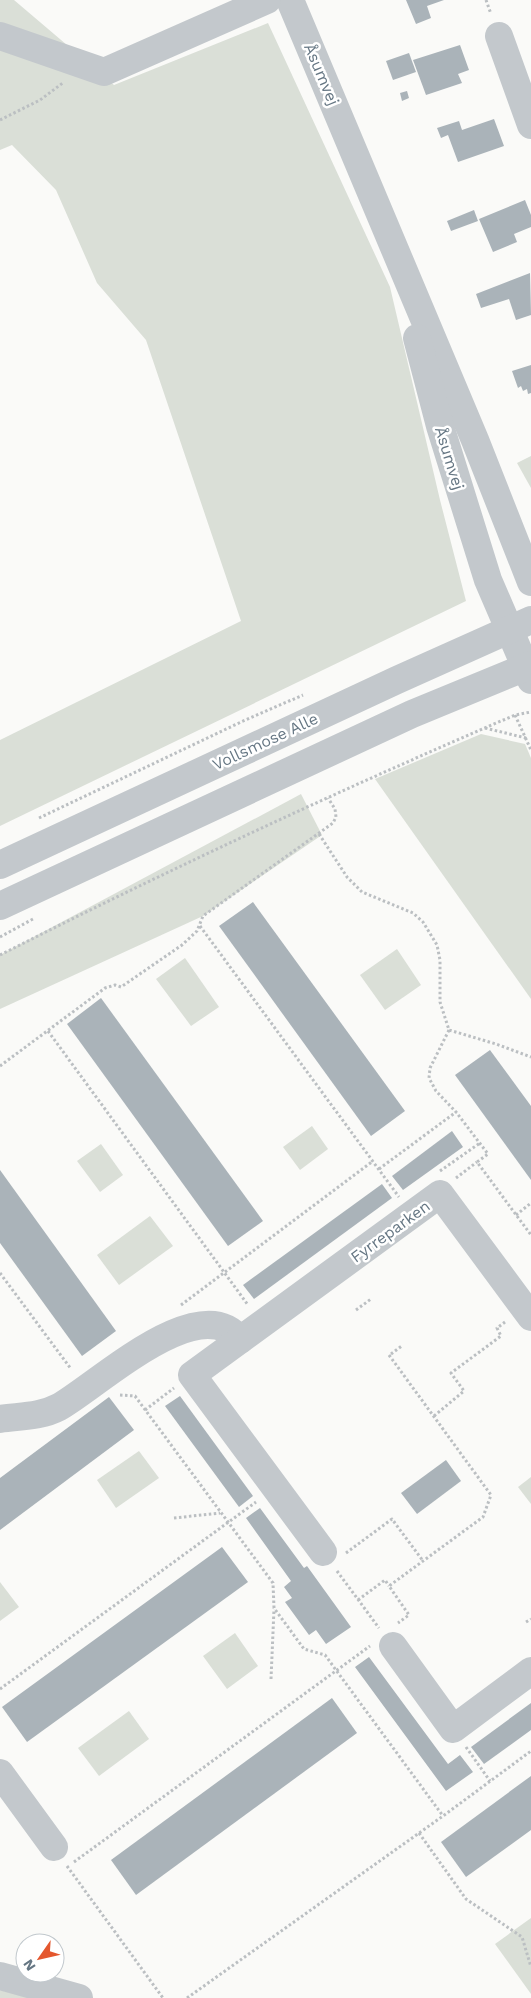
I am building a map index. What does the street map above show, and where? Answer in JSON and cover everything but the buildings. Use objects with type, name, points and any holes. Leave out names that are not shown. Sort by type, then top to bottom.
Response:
[{"type":"street","points":[[0,36],[104,72],[267,0]]},
{"type":"street","name":"Åsumvej","points":[[290,0],[475,440],[531,582]]},
{"type":"street","points":[[499,36],[531,125]]},
{"type":"street","name":"Åsumvej","points":[[388,231],[446,446],[488,580],[520,625],[529,670]]},
{"type":"street","name":"Vollsmose Alle","points":[[0,865],[397,680],[520,625]]},
{"type":"street","points":[[0,906],[412,714],[529,670]]},
{"type":"street","name":"Fyrreparken","points":[[327,1558],[192,1375],[440,1194],[528,1313]]},
{"type":"street","points":[[0,1420],[49,1412],[160,1339],[180,1330],[213,1325],[224,1327],[233,1332],[240,1340]]},
{"type":"street","points":[[388,1641],[453,1729],[531,1671]]},
{"type":"street","points":[[0,1773],[61,1857]]},
{"type":"street","points":[[0,1976],[79,1998]]},
{"type":"path","points":[[0,120],[40,100],[85,66]]},
{"type":"path","points":[[0,955],[129,890],[375,775],[515,715],[531,712]]},
{"type":"path","points":[[515,715],[531,750]]},
{"type":"path","points":[[485,728],[526,738]]},
{"type":"path","points":[[0,1066],[106,988],[115,985],[122,987],[182,945],[197,931],[203,916],[333,823],[336,817],[328,798]]},
{"type":"path","points":[[319,834],[347,877],[362,892],[413,913],[423,922],[437,944],[440,960],[440,1002],[449,1030],[430,1068],[429,1078],[436,1091],[456,1112],[488,1154],[457,1177]]},
{"type":"path","points":[[200,925],[401,1200]]},
{"type":"path","points":[[449,1030],[531,1057]]},
{"type":"path","points":[[48,1031],[248,1305]]},
{"type":"path","points":[[379,1169],[456,1112]]},
{"type":"path","points":[[437,1174],[480,1143]]},
{"type":"path","points":[[179,1306],[373,1161]]},
{"type":"path","points":[[477,1162],[531,1235]]},
{"type":"path","points":[[516,1214],[531,1203]]},
{"type":"path","points":[[0,1273],[86,1389]]},
{"type":"path","points":[[356,1310],[371,1299]]},
{"type":"path","points":[[434,1416],[464,1391],[451,1373],[502,1336],[497,1328],[528,1313]]},
{"type":"path","points":[[389,1586],[483,1517],[491,1496],[390,1354],[403,1345]]},
{"type":"path","points":[[145,1410],[173,1389]]},
{"type":"path","points":[[135,1396],[273,1583],[274,1608],[270,1679]]},
{"type":"path","points":[[0,1689],[256,1502]]},
{"type":"path","points":[[174,1518],[220,1512]]},
{"type":"path","points":[[358,1600],[384,1580],[409,1615],[388,1641],[327,1558],[392,1519],[423,1561]]},
{"type":"path","points":[[274,1608],[304,1649],[325,1655],[443,1816]]},
{"type":"path","points":[[526,1622],[531,1619]]},
{"type":"path","points":[[163,1998],[61,1857],[366,1648]]},
{"type":"path","points":[[453,1729],[490,1781]]},
{"type":"path","points":[[187,1998],[531,1751]]},
{"type":"path","points":[[419,1833],[466,1899],[522,1938],[531,1967]]},
{"type":"shaded area","points":[[0,0],[14,0],[114,85],[268,23],[390,287],[440,500],[466,601],[0,826],[0,740],[241,621],[146,340],[97,283],[56,190],[12,145],[0,150]]},
{"type":"shaded area","points":[[531,456],[531,488],[517,463]]},
{"type":"shaded area","points":[[481,734],[525,744],[531,758],[531,999],[375,779]]},
{"type":"shaded area","points":[[301,794],[322,835],[203,916],[0,1009],[0,955]]},
{"type":"shaded area","points":[[397,949],[421,985],[385,1010],[360,975]]},
{"type":"shaded area","points":[[185,958],[219,1007],[191,1026],[156,979]]},
{"type":"shaded area","points":[[312,1126],[328,1149],[300,1170],[283,1147]]},
{"type":"shaded area","points":[[101,1144],[123,1175],[100,1192],[77,1161]]},
{"type":"shaded area","points":[[150,1216],[173,1246],[119,1285],[97,1255]]},
{"type":"shaded area","points":[[139,1451],[159,1478],[116,1508],[97,1480]]},
{"type":"shaded area","points":[[531,1477],[531,1504],[518,1487]]},
{"type":"shaded area","points":[[0,1582],[19,1607],[0,1621]]},
{"type":"shaded area","points":[[235,1633],[258,1666],[227,1689],[203,1656]]},
{"type":"shaded area","points":[[129,1711],[149,1739],[99,1776],[78,1748]]},
{"type":"shaded area","points":[[531,1918],[531,1994],[495,1944]]},
{"type":"shaded area","points":[[0,1990],[31,1998],[0,1998]]}]
